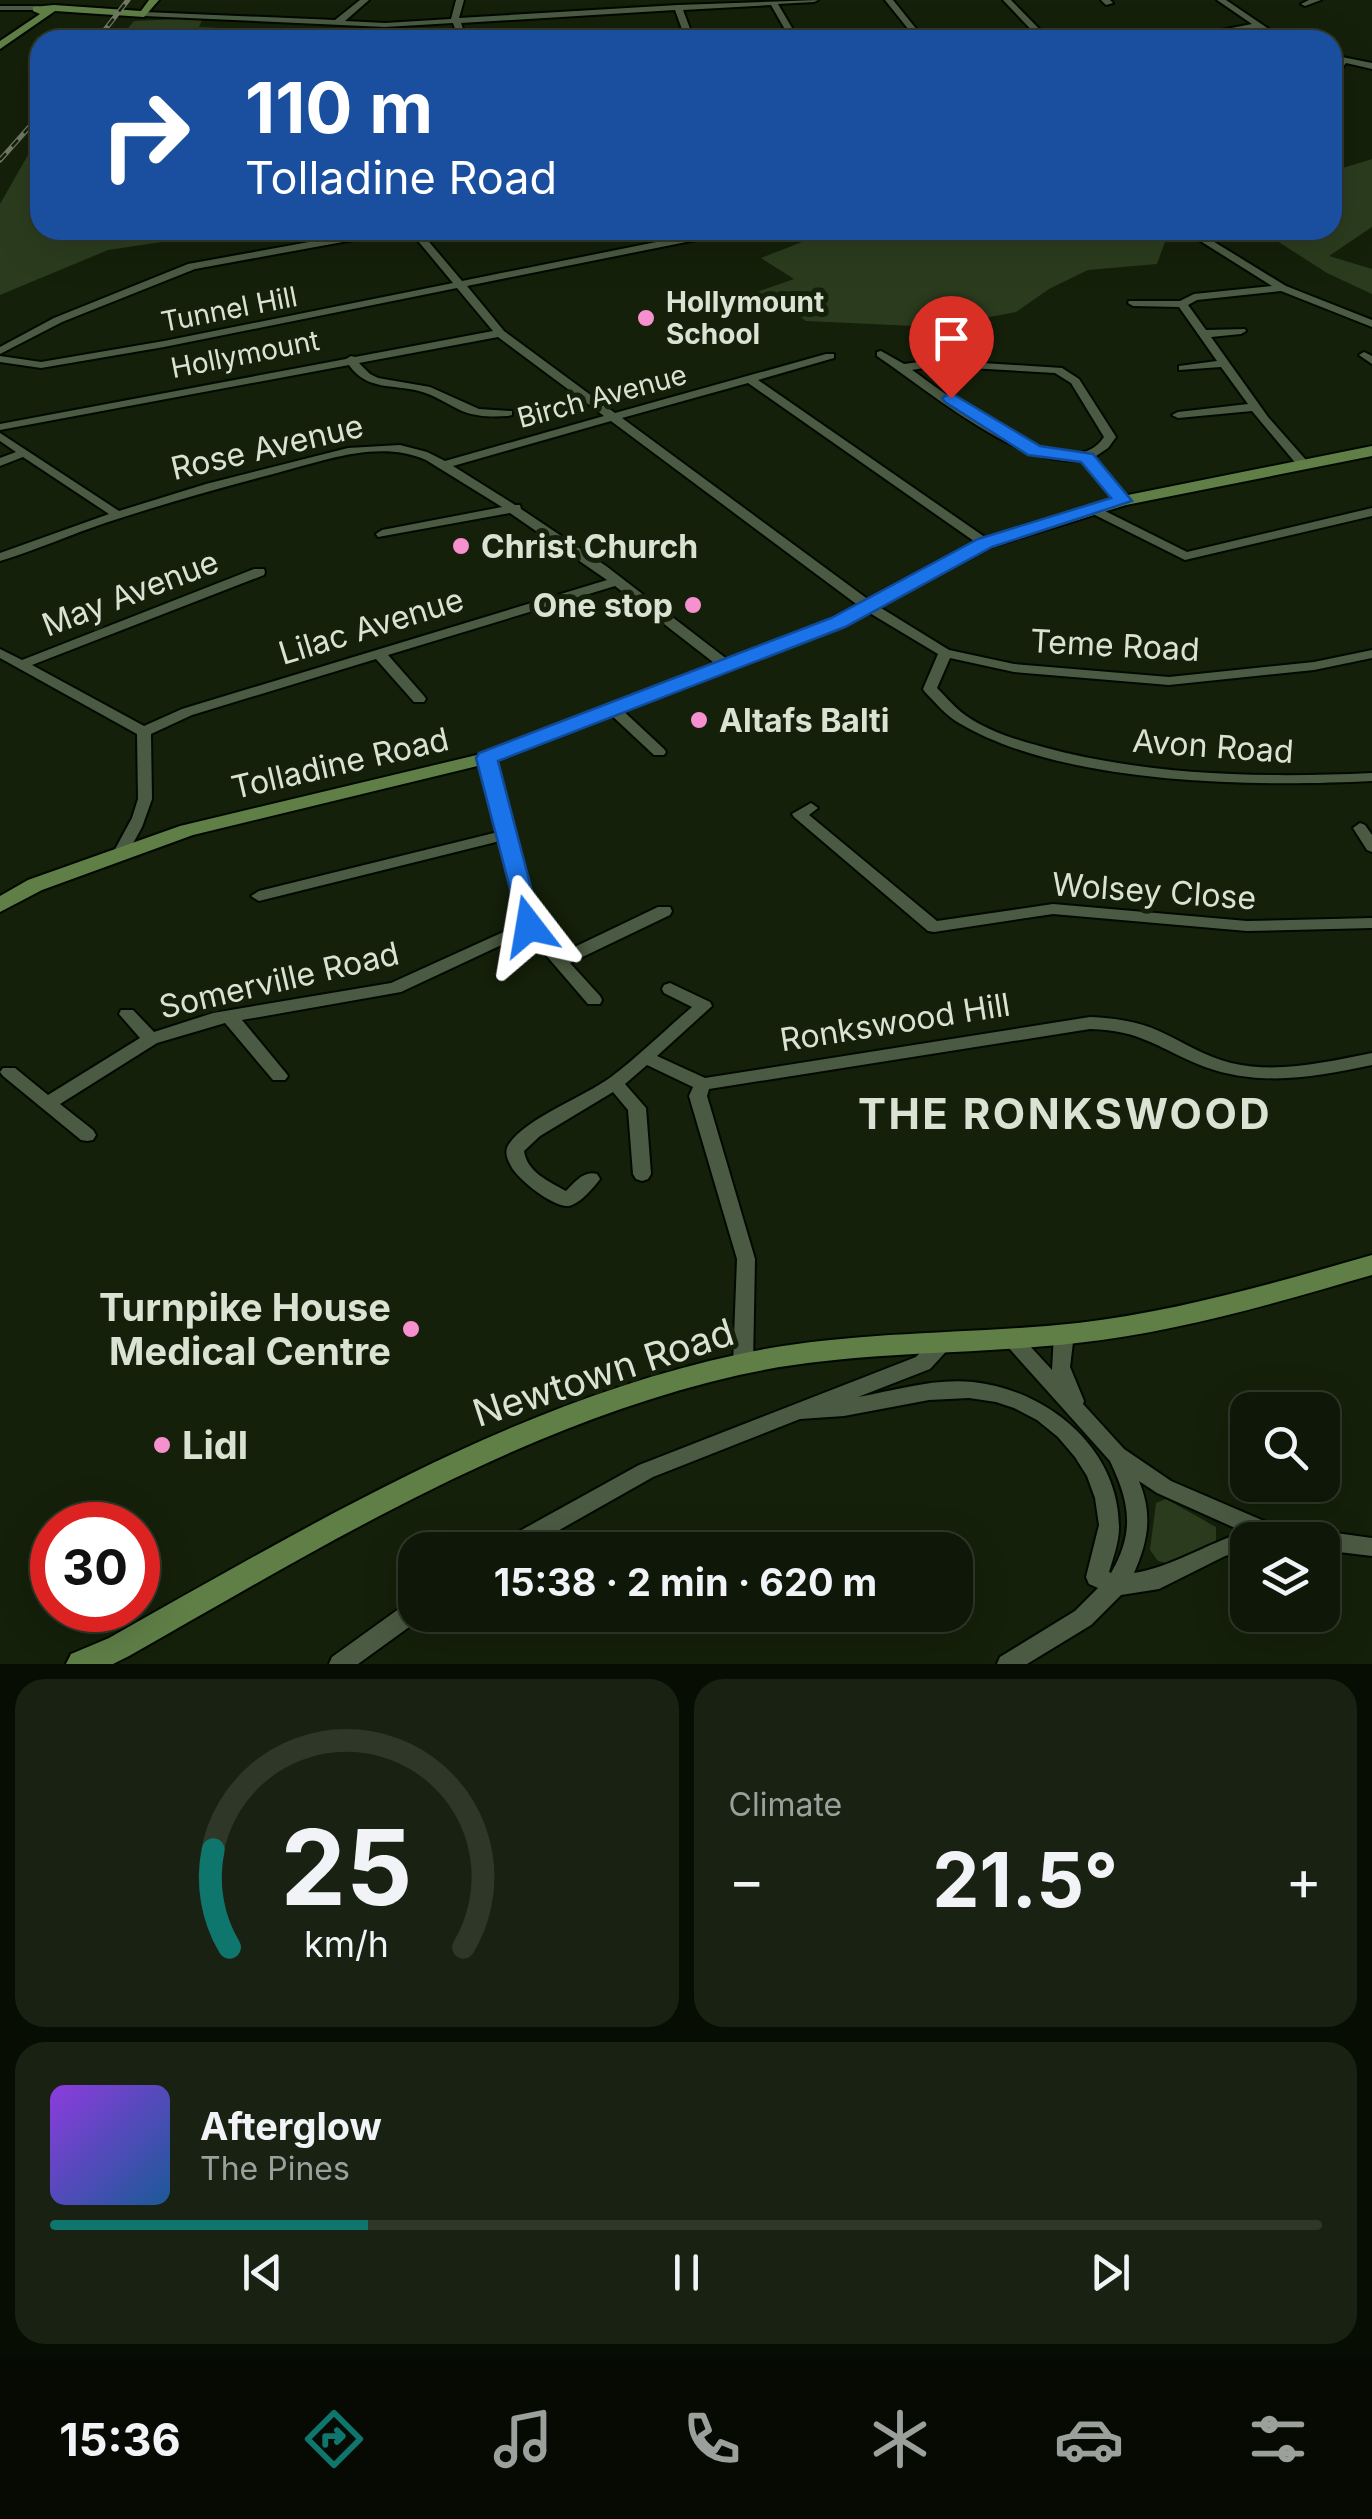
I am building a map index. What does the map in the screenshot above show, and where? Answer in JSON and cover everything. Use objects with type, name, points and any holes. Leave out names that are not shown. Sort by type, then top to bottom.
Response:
[{"type":"main road","points":[[0,46],[47,7],[144,14],[154,0]]},
{"type":"main road","name":"Tolladine Road","points":[[0,905],[35,885],[187,830],[486,758],[727,666],[868,606],[985,543],[1123,501],[1372,450]]},
{"type":"main road","name":"Newtown Road","points":[[81,1664],[119,1647],[388,1496],[476,1454],[530,1432],[743,1364],[1064,1334],[1162,1319],[1372,1265]]},
{"type":"street","points":[[337,23],[365,0]]},
{"type":"street","points":[[459,30],[456,4],[460,0]]},
{"type":"street","points":[[144,14],[230,15],[337,23],[456,23],[690,3],[814,0]]},
{"type":"street","points":[[889,0],[913,30]]},
{"type":"street","points":[[1007,0],[1036,30]]},
{"type":"street","points":[[1220,0],[1263,30]]},
{"type":"street","points":[[773,2],[789,30]]},
{"type":"street","points":[[0,8],[47,7]]},
{"type":"street","points":[[678,7],[687,30]]},
{"type":"street","points":[[230,15],[239,8]]},
{"type":"street","points":[[1233,30],[1256,26]]},
{"type":"street","points":[[1342,59],[1372,66]]},
{"type":"street","points":[[0,351],[58,320],[192,266],[336,240]]},
{"type":"street","name":"Teme Road","points":[[423,240],[500,333],[868,606],[945,653],[1014,668],[1168,681],[1314,666],[1372,654]]},
{"type":"street","name":"Tunnel Hill","points":[[0,359],[41,364],[72,360],[465,286],[684,240]]},
{"type":"street","points":[[1206,240],[1282,288],[1372,324]]},
{"type":"street","points":[[1132,303],[1182,304],[1194,297],[1282,288]]},
{"type":"street","points":[[1182,304],[1255,407],[1302,463]]},
{"type":"street","points":[[1202,334],[1241,331]]},
{"type":"street","name":"Hollymount","points":[[0,426],[500,333]]},
{"type":"street","points":[[881,354],[1035,451],[1086,458],[1106,447],[1110,437],[1075,381],[1058,370],[935,363],[904,368]]},
{"type":"street","name":"Birch Avenue","points":[[443,465],[830,356]]},
{"type":"street","points":[[350,359],[360,376],[378,384],[422,388],[472,413],[508,413]]},
{"type":"street","points":[[1184,368],[1225,363]]},
{"type":"street","points":[[751,380],[985,543]]},
{"type":"street","points":[[1178,416],[1255,407]]},
{"type":"street","points":[[0,436],[114,512]]},
{"type":"street","name":"Rose Avenue","points":[[0,557],[114,512],[369,450],[419,452],[516,508],[727,666]]},
{"type":"street","points":[[0,462],[23,453]]},
{"type":"street","points":[[1086,458],[1123,501]]},
{"type":"street","points":[[382,534],[516,508]]},
{"type":"street","points":[[1092,509],[1185,556],[1372,512]]},
{"type":"street","name":"May Avenue","points":[[20,666],[259,572]]},
{"type":"street","name":"Lilac Avenue","points":[[144,732],[187,712],[617,581]]},
{"type":"street","points":[[378,652],[419,698]]},
{"type":"street","points":[[0,653],[144,732],[140,750],[147,783],[140,818],[121,853]]},
{"type":"street","name":"Avon Road","points":[[945,653],[930,689],[941,707],[991,733],[1068,758],[1156,775],[1304,780],[1372,776]]},
{"type":"street","points":[[614,710],[659,752]]},
{"type":"street","points":[[486,758],[529,926],[594,1000]]},
{"type":"street","points":[[798,814],[934,928]]},
{"type":"street","points":[[1360,828],[1372,847]]},
{"type":"street","points":[[260,896],[507,835]]},
{"type":"street","name":"Wolsey Close","points":[[915,932],[1052,909],[1247,926],[1372,923]]},
{"type":"street","points":[[560,962],[664,911]]},
{"type":"street","name":"Somerville Road","points":[[48,1103],[151,1039],[229,1016],[395,988],[529,926]]},
{"type":"street","points":[[591,1179],[562,1205],[523,1172],[514,1157],[515,1149],[534,1131],[615,1083],[704,1006],[670,988]]},
{"type":"street","points":[[127,1014],[151,1039]]},
{"type":"street","points":[[229,1016],[279,1076]]},
{"type":"street","name":"Ronkswood Hill","points":[[704,1084],[1114,1022],[1150,1030],[1190,1053],[1242,1071],[1299,1074],[1372,1059]]},
{"type":"street","points":[[648,1058],[704,1084],[698,1096],[746,1258],[743,1364]]},
{"type":"street","points":[[9,1072],[87,1135]]},
{"type":"street","points":[[615,1083],[637,1108],[642,1174]]},
{"type":"street","points":[[1064,1334],[1060,1367],[1080,1414]]},
{"type":"street","points":[[1010,1338],[1117,1456],[1164,1487],[1244,1522]]},
{"type":"street","points":[[537,1532],[646,1471],[924,1363],[944,1343]]},
{"type":"street","points":[[803,1412],[966,1390],[991,1392],[1058,1423],[1092,1464],[1109,1527],[1097,1577],[1115,1586],[1159,1579],[1230,1545]]},
{"type":"street","points":[[1008,1664],[1083,1618],[1115,1586],[1128,1565],[1141,1520],[1117,1456]]},
{"type":"street","points":[[1340,1543],[1372,1547]]},
{"type":"street","points":[[340,1664],[398,1622]]},
{"type":"green space","points":[[203,18],[199,27],[263,30],[126,30],[134,21]]},
{"type":"green space","points":[[30,152],[30,240],[175,240],[108,250],[0,295],[0,204]]},
{"type":"green space","points":[[1372,159],[1372,227],[1329,256],[1372,269],[1372,294],[1327,273],[1276,240],[1342,240],[1342,168]]},
{"type":"green space","points":[[807,240],[1169,240],[1157,264],[1088,270],[1049,289],[1016,312],[937,327],[806,321],[784,305],[757,309],[751,294],[794,279],[761,258]]},
{"type":"green space","points":[[1166,1499],[1216,1527],[1216,1542],[1170,1564],[1158,1561],[1150,1550],[1156,1503]]},
{"type":"railway","points":[[105,30],[128,0]]},
{"type":"railway","points":[[0,160],[30,126]]},
{"type":"place","name":"Hollymount School","points":[[646,318]]},
{"type":"place","name":"Christ Church","points":[[461,546]]},
{"type":"place","name":"One stop","points":[[693,605]]},
{"type":"place","name":"Altafs Balti","points":[[699,720]]},
{"type":"place","name":"Turnpike House Medical Centre","points":[[411,1329]]},
{"type":"place","name":"Lidl","points":[[162,1445]]},
{"type":"district","name":"THE RONKSWOOD","points":[[1065,1113]]},
{"type":"route","points":[[529,926],[506,822],[486,758],[838,622],[985,543],[1123,501],[1086,458],[1035,451],[951,398]]}]
